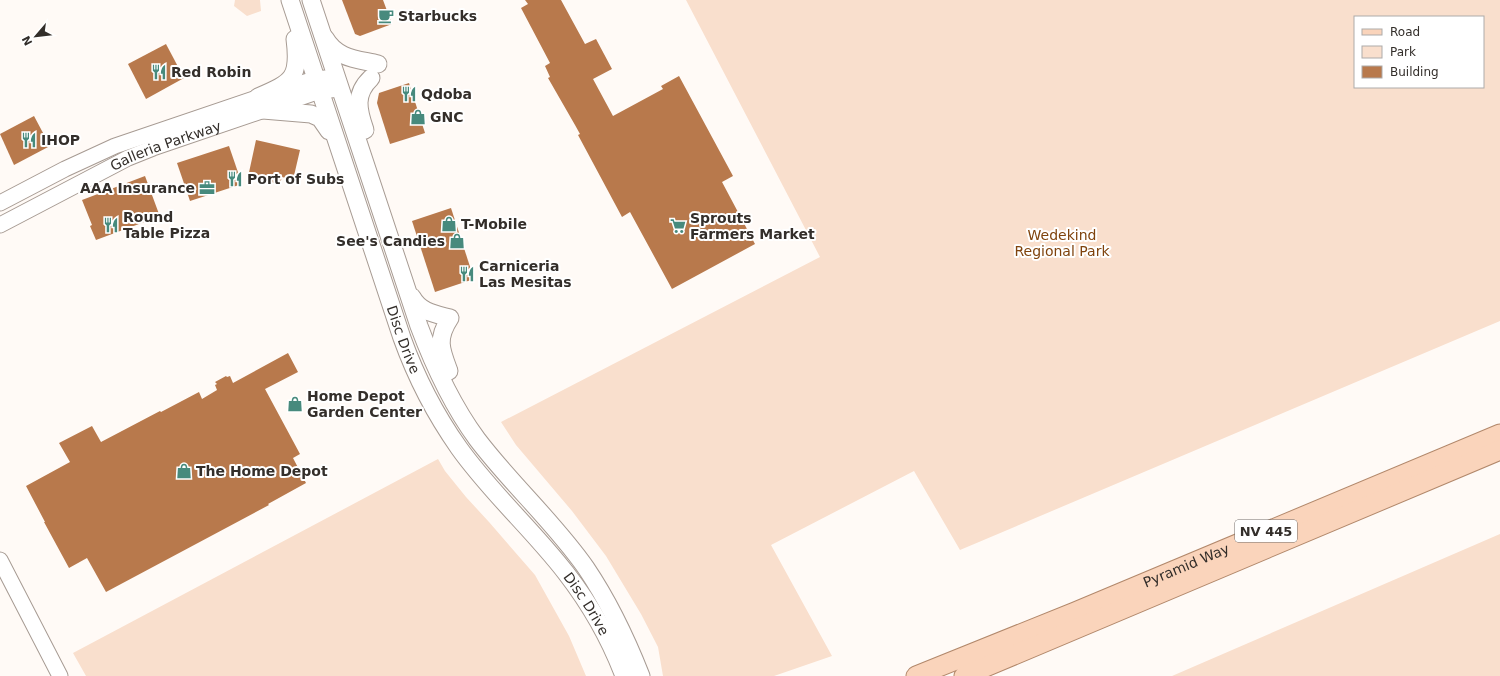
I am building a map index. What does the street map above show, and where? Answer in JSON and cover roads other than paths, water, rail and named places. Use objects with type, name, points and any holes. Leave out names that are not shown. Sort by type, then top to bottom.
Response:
[{"type":"main road","name":"Disc Drive","points":[[311,0],[318,25],[419,326],[433,362],[447,390],[476,438],[570,547],[589,573],[615,615],[640,676]]},
{"type":"main road","name":"Disc Drive","points":[[290,1],[410,359],[436,411],[464,454],[494,491],[551,555],[573,583],[609,641],[624,676]]},
{"type":"main road","points":[[261,104],[290,80],[296,68],[297,52],[290,1]]},
{"type":"main road","points":[[318,25],[334,51],[375,71],[363,87],[359,108],[371,150],[378,201]]},
{"type":"main road","points":[[261,104],[317,116],[325,124],[336,142]]},
{"type":"main road","points":[[363,222],[386,260],[406,315],[414,324],[419,326]]},
{"type":"main road","points":[[406,284],[414,302],[424,311],[450,318],[443,331],[441,350],[451,379],[493,459]]},
{"type":"main road","name":"Pyramid Way","points":[[916,676],[1075,612],[1500,434]]},
{"type":"main road","name":"Pyramid Way","points":[[964,676],[1500,450]]},
{"type":"main road","points":[[464,454],[495,480],[548,538],[553,542],[570,547]]},
{"type":"street","name":"Galleria Parkway","points":[[0,225],[128,158],[261,104],[317,85],[338,83]]},
{"type":"street","name":"Galleria Parkway","points":[[0,203],[102,151],[134,138],[261,104]]},
{"type":"street","points":[[0,560],[60,676]]},
{"type":"place","name":"Starbucks","points":[[386,16]]},
{"type":"place","name":"Red Robin","points":[[159,72]]},
{"type":"place","name":"Qdoba","points":[[409,94]]},
{"type":"place","name":"GNC","points":[[418,117]]},
{"type":"place","name":"IHOP","points":[[29,140]]},
{"type":"place","name":"Port of Subs","points":[[235,179]]},
{"type":"place","name":"AAA Insurance","points":[[207,188]]},
{"type":"place","name":"T-Mobile","points":[[449,224]]},
{"type":"place","name":"Round Table Pizza","points":[[111,225]]},
{"type":"place","name":"Sprouts Farmers Market","points":[[678,226]]},
{"type":"place","name":"See's Candies","points":[[457,241]]},
{"type":"place","name":"Carniceria Las Mesitas","points":[[467,274]]},
{"type":"place","name":"Home Depot Garden Center","points":[[295,404]]},
{"type":"place","name":"The Home Depot","points":[[184,471]]},
{"type":"park label","name":"Wedekind Regional Park","points":[[1062,244]]}]
